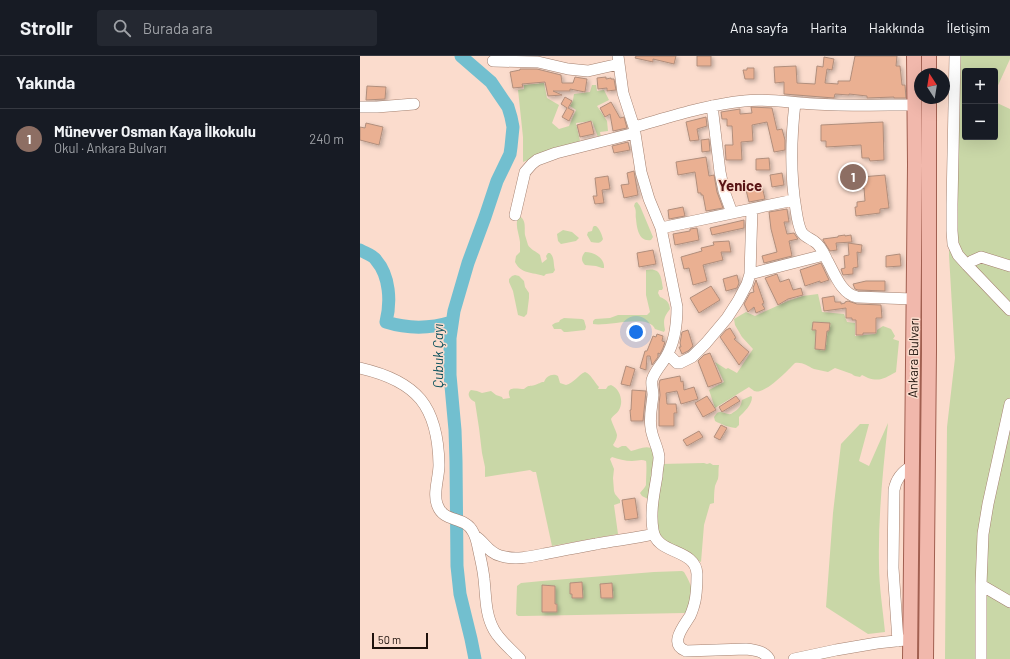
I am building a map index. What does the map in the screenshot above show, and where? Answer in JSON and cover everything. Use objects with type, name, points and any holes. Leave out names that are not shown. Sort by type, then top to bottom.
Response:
[{"type":"main road","name":"Ankara Bulvarı","points":[[909,658],[904,641],[912,466],[914,56]]},
{"type":"main road","points":[[929,56],[929,68]]},
{"type":"main road","name":"Ankara Bulvarı","points":[[926,659],[929,352],[929,104]]},
{"type":"street","points":[[955,56],[953,244],[958,255],[1010,310]]},
{"type":"street","points":[[493,61],[538,62],[568,69],[588,71],[618,60],[623,93],[635,130],[643,179],[649,199],[661,228],[677,307],[673,341],[668,354],[652,379],[653,396],[650,428],[658,451],[659,460],[653,500],[653,534],[656,540],[667,548],[687,558],[696,568],[695,602],[690,615],[682,627],[678,643],[682,650],[686,651],[746,649],[764,653],[770,659]]},
{"type":"street","points":[[515,215],[525,172],[537,160],[712,106],[746,100],[772,100],[814,104],[914,105]]},
{"type":"street","points":[[795,103],[792,143],[794,200],[798,224],[802,233],[816,243],[844,290],[852,296],[913,299]]},
{"type":"street","points":[[360,106],[378,107],[414,104]]},
{"type":"street","points":[[712,106],[720,172],[724,191],[732,213]]},
{"type":"street","points":[[661,228],[794,200]]},
{"type":"street","points":[[668,354],[677,363],[692,357],[727,318],[738,302],[750,274],[752,209]]},
{"type":"street","points":[[750,274],[824,255]]},
{"type":"street","points":[[967,265],[981,257],[1010,266]]},
{"type":"street","points":[[363,369],[383,374],[401,382],[418,396],[429,412],[434,428],[438,453],[436,501],[438,509],[444,515],[467,524],[475,536],[484,580],[487,610],[491,624],[498,636],[520,659]]},
{"type":"street","points":[[981,659],[980,585],[984,526],[1010,404]]},
{"type":"street","points":[[475,536],[480,538],[493,553],[501,556],[521,558],[653,534]]},
{"type":"street","points":[[980,585],[1010,602]]},
{"type":"street","points":[[794,659],[877,642],[904,641]]},
{"type":"green space","points":[[950,56],[1010,56],[998,85],[998,68],[962,68],[962,140],[998,140],[998,103],[1010,109],[1010,659],[945,659],[947,427],[955,358],[949,255]]},
{"type":"green space","points":[[544,83],[547,98],[559,105],[552,123],[559,129],[569,126],[576,110],[570,106],[574,94],[590,92],[592,85],[596,85],[597,91],[604,90],[609,100],[597,106],[607,121],[608,131],[600,132],[601,137],[598,137],[592,121],[576,123],[580,141],[523,162],[523,137],[518,90],[524,89],[524,85]]},
{"type":"green space","points":[[920,104],[923,104],[921,569],[919,659],[915,659]]},
{"type":"green space","points":[[637,202],[653,237],[651,240],[644,239],[639,234],[634,206]]},
{"type":"green space","points":[[519,216],[525,224],[525,235],[528,245],[540,255],[542,263],[547,259],[546,256],[548,253],[552,255],[555,270],[553,273],[546,274],[544,276],[524,271],[517,266],[515,262],[516,256],[520,252],[517,225]]},
{"type":"green space","points":[[594,226],[599,229],[603,239],[602,241],[596,243],[591,242],[587,235],[588,232],[592,231]]},
{"type":"green space","points":[[563,230],[572,232],[579,238],[576,241],[561,244],[558,241],[557,234]]},
{"type":"green space","points":[[585,252],[598,256],[603,261],[604,268],[585,265],[582,259]]},
{"type":"green space","points":[[651,269],[657,271],[662,280],[663,288],[662,290],[659,290],[658,293],[660,297],[666,300],[670,309],[664,319],[664,332],[655,329],[651,324],[645,322],[636,321],[593,324],[595,319],[610,318],[618,315],[647,315],[650,312],[646,295],[646,270]]},
{"type":"green space","points":[[515,275],[519,276],[524,281],[525,287],[529,293],[527,314],[524,317],[518,315],[513,291],[509,282],[509,279]]},
{"type":"green space","points":[[818,294],[822,312],[844,314],[847,322],[855,323],[855,336],[875,334],[877,330],[883,326],[891,329],[895,336],[893,339],[899,341],[896,372],[885,378],[876,380],[862,375],[860,377],[855,376],[835,368],[828,372],[795,363],[770,386],[759,391],[754,391],[749,387],[715,408],[709,390],[724,382],[715,362],[726,369],[728,368],[737,373],[753,349],[742,337],[735,325],[734,319],[746,312],[755,316],[788,301],[803,296]]},
{"type":"green space","points":[[564,318],[584,320],[586,327],[585,330],[564,332],[561,329],[554,329],[552,325]]},
{"type":"green space","points":[[585,372],[591,376],[599,387],[598,389],[606,389],[611,385],[619,392],[621,399],[620,407],[611,419],[617,435],[613,445],[618,448],[626,446],[631,451],[646,447],[655,450],[656,455],[648,499],[640,493],[646,485],[646,461],[627,461],[612,457],[610,459],[614,469],[614,491],[620,500],[620,503],[614,505],[618,534],[552,546],[536,472],[530,470],[485,477],[485,467],[475,402],[470,398],[469,393],[471,390],[482,393],[491,391],[503,399],[510,398],[510,389],[524,389],[529,386],[533,386],[544,382],[550,375],[558,376],[560,383],[566,385]]},
{"type":"green space","points":[[751,396],[751,403],[739,417],[739,425],[736,428],[726,426],[715,421],[714,417],[717,413],[720,412],[731,414],[740,407],[742,400]]},
{"type":"green space","points":[[888,423],[879,529],[880,581],[885,632],[868,634],[826,607],[833,513],[841,444],[860,424],[869,424],[859,461],[869,466]]},
{"type":"green space","points":[[704,463],[719,465],[718,479],[715,485],[714,503],[710,504],[704,525],[701,562],[680,551],[657,535],[655,528],[661,464]]},
{"type":"green space","points":[[682,571],[688,580],[692,591],[690,604],[685,613],[523,616],[518,616],[516,614],[517,586],[521,583]]},
{"type":"building","points":[[636,56],[676,56],[674,64],[653,59],[653,62],[635,58]]},
{"type":"building","points":[[697,56],[711,56],[711,66],[697,66]]},
{"type":"building","points":[[855,56],[897,56],[896,66],[900,66],[902,85],[905,85],[906,98],[867,98],[867,96],[835,94],[834,98],[784,94],[784,82],[775,83],[774,67],[796,66],[797,83],[815,84],[817,66],[823,67],[824,57],[834,59],[832,70],[827,69],[825,83],[838,84],[838,81],[850,81]]},
{"type":"building","points":[[747,68],[754,68],[754,79],[745,79],[743,70],[747,70]]},
{"type":"building","points":[[520,69],[537,69],[561,75],[562,83],[573,83],[575,77],[587,79],[585,92],[570,89],[570,91],[553,91],[562,95],[548,96],[545,82],[522,84],[523,87],[513,88],[510,72]]},
{"type":"building","points":[[606,77],[606,79],[614,79],[616,90],[607,91],[607,88],[598,89],[597,78]]},
{"type":"building","points":[[367,86],[386,87],[385,99],[366,100]]},
{"type":"building","points":[[565,97],[572,101],[568,108],[574,111],[569,121],[562,117],[567,108],[561,104]]},
{"type":"building","points":[[611,102],[620,118],[624,117],[627,128],[613,131],[610,114],[605,117],[600,108]]},
{"type":"building","points":[[751,107],[772,108],[777,130],[782,129],[785,140],[785,150],[774,152],[767,122],[752,125],[753,141],[741,142],[742,160],[726,160],[725,145],[733,145],[732,126],[727,126],[727,119],[722,119],[721,112],[740,109],[740,114],[752,113]]},
{"type":"building","points":[[706,117],[707,126],[697,129],[699,140],[690,141],[686,122]]},
{"type":"building","points":[[591,121],[594,134],[580,137],[577,125]]},
{"type":"building","points":[[883,122],[884,160],[870,161],[869,158],[862,158],[861,145],[826,147],[826,141],[821,141],[821,125]]},
{"type":"building","points":[[366,123],[383,127],[379,145],[360,140],[360,127],[365,128]]},
{"type":"building","points":[[709,139],[710,151],[702,152],[701,140]]},
{"type":"building","points":[[628,142],[630,150],[614,153],[612,146]]},
{"type":"building","points":[[706,157],[709,176],[714,175],[717,192],[723,208],[706,211],[703,195],[698,193],[695,172],[678,175],[676,162]]},
{"type":"building","points":[[769,158],[770,170],[756,170],[756,159]]},
{"type":"building","points":[[634,171],[638,195],[624,198],[621,185],[629,184],[627,173]]},
{"type":"building","points":[[782,173],[784,185],[772,187],[770,175]]},
{"type":"building","points":[[885,175],[889,208],[880,209],[880,213],[856,216],[855,207],[857,207],[857,202],[865,201],[861,177]]},
{"type":"building","points":[[608,176],[610,189],[602,190],[604,203],[595,204],[593,196],[597,196],[595,178]]},
{"type":"building","points":[[762,186],[765,199],[749,202],[746,190]]},
{"type":"building","points":[[683,207],[685,216],[669,219],[668,210]]},
{"type":"building","points":[[787,209],[789,222],[784,222],[787,234],[794,233],[798,239],[789,241],[792,256],[764,263],[762,256],[777,252],[771,229],[769,212]]},
{"type":"building","points":[[744,220],[744,228],[712,235],[710,228]]},
{"type":"building","points":[[697,228],[699,240],[675,245],[673,234],[690,231],[690,229]]},
{"type":"building","points":[[851,235],[852,242],[836,243],[837,250],[830,251],[823,240],[823,239]]},
{"type":"building","points":[[729,241],[731,252],[721,252],[723,260],[703,265],[707,281],[693,285],[689,268],[684,269],[681,257],[702,251],[701,248],[714,245],[713,242]]},
{"type":"building","points":[[848,243],[862,245],[861,253],[857,252],[858,267],[853,268],[853,274],[843,275],[841,269],[845,268],[844,256],[849,255]]},
{"type":"building","points":[[653,250],[656,264],[639,267],[637,253]]},
{"type":"building","points":[[900,254],[901,266],[886,267],[886,256]]},
{"type":"building","points":[[821,263],[829,280],[820,283],[820,281],[805,286],[800,270]]},
{"type":"building","points":[[777,274],[780,282],[789,279],[793,290],[801,288],[803,295],[788,299],[778,305],[765,278]]},
{"type":"building","points":[[737,275],[739,283],[737,288],[726,291],[723,279]]},
{"type":"building","points":[[756,280],[764,303],[762,304],[765,309],[756,313],[754,307],[748,312],[744,304],[750,293],[754,292],[753,288]]},
{"type":"building","points":[[866,281],[885,281],[885,291],[855,289],[853,284]]},
{"type":"building","points":[[711,286],[720,300],[699,313],[690,298]]},
{"type":"building","points":[[834,296],[835,302],[841,302],[841,304],[848,301],[857,304],[881,305],[882,318],[876,318],[876,333],[863,333],[863,335],[856,335],[856,320],[846,318],[846,308],[824,311],[822,298]]},
{"type":"building","points":[[813,322],[830,323],[829,331],[827,331],[825,350],[815,349],[816,330],[812,330]]},
{"type":"building","points":[[730,328],[736,338],[734,339],[749,352],[739,365],[720,337]]},
{"type":"building","points":[[688,330],[693,346],[682,354],[679,347],[681,347],[680,343],[682,332]]},
{"type":"building","points":[[657,334],[663,336],[662,341],[665,342],[660,354],[658,353],[658,357],[652,365],[650,356],[647,356],[646,370],[640,368],[645,351],[647,351],[653,336],[656,337]]},
{"type":"building","points":[[710,353],[722,382],[708,387],[698,361],[704,355]]},
{"type":"building","points":[[626,366],[635,369],[630,386],[621,384]]},
{"type":"building","points":[[680,376],[681,382],[683,381],[684,390],[694,387],[698,399],[681,404],[677,391],[666,393],[667,404],[676,404],[677,413],[674,413],[674,426],[659,426],[660,380]]},
{"type":"building","points":[[632,390],[646,391],[643,421],[631,421],[630,410]]},
{"type":"building","points":[[707,396],[716,410],[703,417],[695,403]]},
{"type":"building","points":[[736,396],[740,401],[722,412],[719,407]]},
{"type":"building","points":[[721,425],[727,428],[720,440],[714,437]]},
{"type":"building","points":[[699,431],[703,437],[687,446],[683,440]]},
{"type":"building","points":[[635,498],[638,518],[625,520],[622,500]]},
{"type":"building","points":[[582,582],[583,598],[572,598],[572,594],[570,594],[570,583]]},
{"type":"building","points":[[612,583],[613,598],[601,598],[600,584]]},
{"type":"building","points":[[542,585],[555,586],[555,604],[557,604],[557,612],[542,612]]},
{"type":"waterway","name":"Çubuk Çayı","points":[[461,56],[491,82],[508,107],[513,127],[510,154],[497,181],[468,263],[454,311],[450,338],[450,375],[456,461],[457,566],[460,594],[475,659]]},
{"type":"waterway","points":[[360,250],[375,258],[381,266],[387,281],[389,306],[386,322],[410,327],[427,327],[452,322]]},
{"type":"place","name":"Münevver Osman Kaya İlkokulu","points":[[853,177]]},
{"type":"district","name":"Yenice","points":[[740,185]]}]
